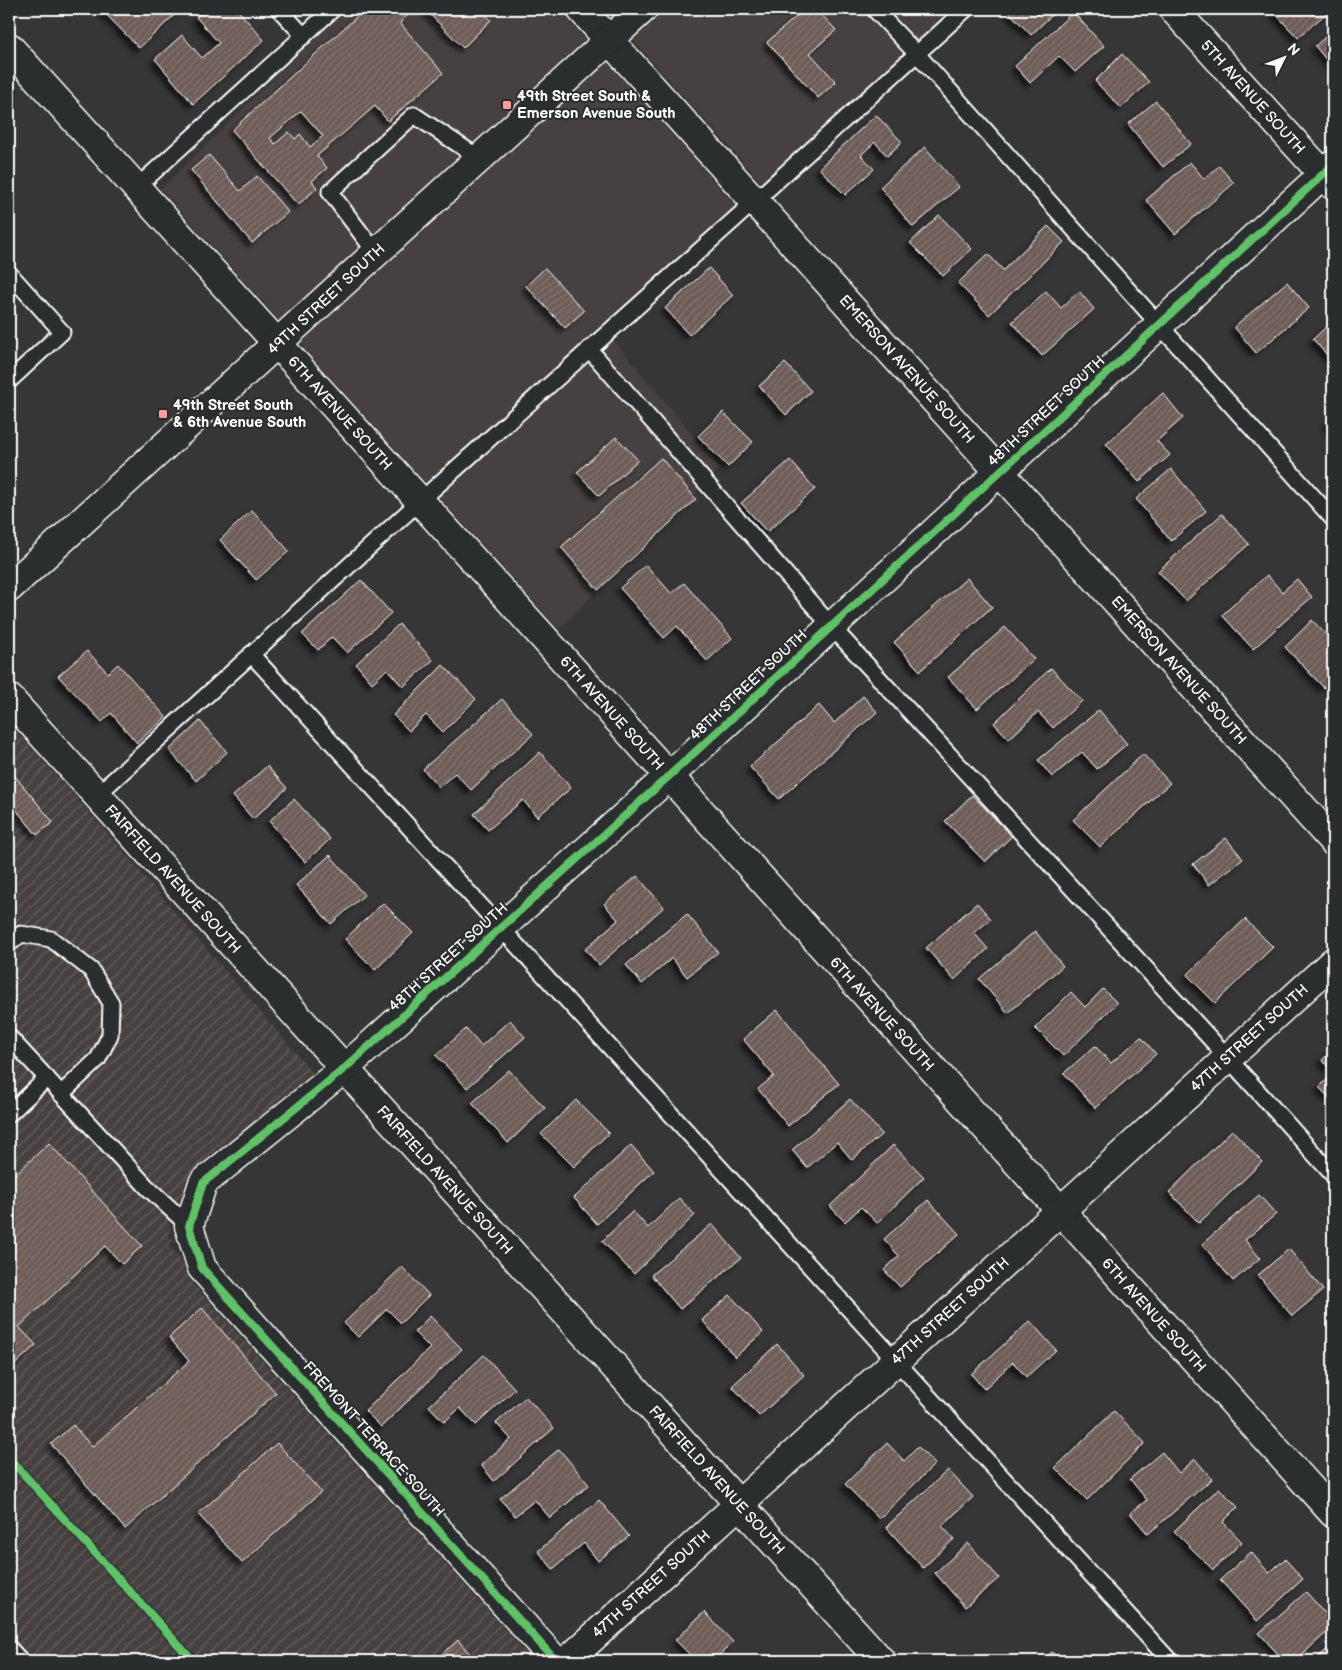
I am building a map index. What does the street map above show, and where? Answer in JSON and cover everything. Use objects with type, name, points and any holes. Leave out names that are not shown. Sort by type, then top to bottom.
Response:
[{"type":"street","name":"EMERSON AVENUE SOUTH","points":[[581,9],[1333,841]]},
{"type":"street","name":"49TH STREET SOUTH","points":[[9,588],[643,9]]},
{"type":"street","name":"5TH AVENUE SOUTH","points":[[1173,9],[1330,175]]},
{"type":"street","name":"6TH AVENUE SOUTH","points":[[9,48],[669,776],[1333,1513]]},
{"type":"street","name":"48TH STREET SOUTH","points":[[188,1226],[203,1184],[344,1069],[669,776],[1159,326],[1330,175]]},
{"type":"street","name":"FAIRFIELD AVENUE SOUTH","points":[[9,698],[881,1661]]},
{"type":"street","name":"47TH STREET SOUTH","points":[[567,1661],[1333,962]]},
{"type":"street","name":"FREMONT TERRACE SOUTH","points":[[188,1226],[202,1268],[556,1661]]},
{"type":"lane","points":[[279,9],[304,36]]},
{"type":"lane","points":[[136,188],[334,9]]},
{"type":"lane","points":[[874,9],[917,54],[1333,519]]},
{"type":"lane","points":[[97,795],[966,9]]},
{"type":"lane","points":[[376,254],[330,192],[414,114],[480,158]]},
{"type":"lane","points":[[9,273],[62,332],[9,381]]},
{"type":"lane","points":[[589,349],[832,627],[1333,1175]]},
{"type":"lane","points":[[251,654],[1170,1661]]},
{"type":"lane","points":[[9,944],[21,934],[51,940],[91,970],[111,1003],[110,1035],[98,1059],[61,1094]]},
{"type":"lane","points":[[9,1037],[147,1187],[188,1226]]},
{"type":"lane","points":[[9,1114],[47,1078]]},
{"type":"lane","points":[[9,1648],[21,1661]]},
{"type":"shaded area","points":[[344,9],[558,9],[586,39],[280,321],[161,189]]},
{"type":"shaded area","points":[[666,9],[968,9],[770,192],[632,39]]},
{"type":"shaded area","points":[[607,62],[745,216],[612,338],[720,468],[559,629],[300,344]]},
{"type":"shaded area","points":[[9,723],[90,813],[314,1074],[194,1172],[187,1180],[176,1214],[168,1217],[171,1227],[168,1237],[174,1240],[168,1245],[181,1259],[189,1279],[533,1661],[9,1661]]},
{"type":"building","points":[[101,9],[181,9],[139,48]]},
{"type":"building","points":[[206,9],[237,9],[264,40],[193,104],[155,59],[182,35],[202,58],[219,43],[196,17]]},
{"type":"building","points":[[365,9],[403,9],[408,15],[400,23],[443,73],[388,121],[375,106],[317,156],[327,168],[312,181],[317,188],[298,205],[232,130]],"holes":[[[301,111],[323,136],[310,147],[300,134],[295,139],[289,132],[275,144],[270,138]]]},
{"type":"building","points":[[425,9],[480,9],[491,20],[463,48]]},
{"type":"building","points":[[805,9],[816,9],[836,30],[810,53],[836,82],[818,98],[767,42]]},
{"type":"building","points":[[1006,9],[1058,9],[1031,35]]},
{"type":"building","points":[[1271,9],[1331,9],[1298,38]]},
{"type":"building","points":[[1073,12],[1104,46],[1075,72],[1059,56],[1030,83],[1015,66]]},
{"type":"building","points":[[1333,30],[1333,68],[1315,46]]},
{"type":"building","points":[[1122,54],[1149,82],[1121,108],[1095,81]]},
{"type":"building","points":[[1156,101],[1191,144],[1163,167],[1128,124]]},
{"type":"building","points":[[876,115],[902,142],[887,156],[875,142],[861,155],[874,169],[845,195],[819,168]]},
{"type":"building","points":[[925,147],[959,187],[913,227],[880,187]]},
{"type":"building","points":[[209,155],[240,191],[257,176],[288,212],[252,243],[191,170]]},
{"type":"building","points":[[1190,162],[1204,179],[1219,166],[1234,183],[1175,234],[1146,200]]},
{"type":"building","points":[[939,215],[972,249],[943,276],[910,243]]},
{"type":"building","points":[[1048,226],[1064,242],[989,315],[958,283],[988,254],[1003,270]]},
{"type":"building","points":[[545,268],[584,311],[565,328],[526,286]]},
{"type":"building","points":[[709,268],[733,295],[689,335],[665,308]]},
{"type":"building","points":[[1287,282],[1309,308],[1256,353],[1234,327]]},
{"type":"building","points":[[1046,291],[1061,308],[1079,291],[1094,309],[1042,356],[1012,322]]},
{"type":"building","points":[[1333,321],[1333,362],[1313,339]]},
{"type":"building","points":[[785,363],[811,391],[786,415],[759,386]]},
{"type":"building","points":[[1163,393],[1183,418],[1157,441],[1170,455],[1139,482],[1106,444]]},
{"type":"building","points":[[723,412],[753,442],[728,467],[698,436]]},
{"type":"building","points":[[1333,418],[1333,431],[1326,423]]},
{"type":"building","points":[[616,437],[638,460],[599,496],[577,472]]},
{"type":"building","points":[[661,458],[696,499],[598,590],[561,547]]},
{"type":"building","points":[[790,460],[815,489],[767,532],[741,503]]},
{"type":"building","points":[[1171,469],[1206,511],[1171,541],[1136,499]]},
{"type":"building","points":[[252,510],[289,551],[256,580],[220,540]]},
{"type":"building","points":[[1222,514],[1249,544],[1186,601],[1158,571]]},
{"type":"building","points":[[646,565],[671,593],[684,583],[732,638],[707,661],[677,626],[664,638],[620,588]]},
{"type":"building","points":[[1267,575],[1282,592],[1297,579],[1312,597],[1253,649],[1222,615]]},
{"type":"building","points":[[967,578],[992,607],[920,671],[894,642]]},
{"type":"building","points":[[361,580],[391,613],[347,653],[332,637],[318,650],[302,634]]},
{"type":"building","points":[[1312,620],[1333,642],[1333,679],[1324,688],[1285,647]]},
{"type":"building","points":[[399,624],[433,660],[403,687],[387,669],[372,683],[356,664]]},
{"type":"building","points":[[1005,627],[1034,659],[977,709],[948,677]]},
{"type":"building","points":[[87,651],[108,673],[118,664],[166,717],[137,743],[111,713],[102,722],[58,676]]},
{"type":"building","points":[[443,665],[476,699],[443,732],[426,715],[409,731],[393,715]]},
{"type":"building","points":[[1051,668],[1082,701],[1053,728],[1038,712],[1009,739],[994,723]]},
{"type":"building","points":[[863,696],[877,712],[779,799],[750,767],[819,705],[834,723]]},
{"type":"building","points":[[502,699],[533,734],[471,790],[455,773],[439,787],[423,769]]},
{"type":"building","points":[[1099,710],[1127,744],[1097,769],[1082,752],[1052,777],[1038,760]]},
{"type":"building","points":[[200,721],[227,752],[196,781],[169,750]]},
{"type":"building","points":[[540,752],[571,788],[537,817],[523,800],[488,830],[474,814]]},
{"type":"building","points":[[1143,754],[1170,783],[1100,847],[1073,820]]},
{"type":"building","points":[[267,766],[287,788],[253,819],[233,796]]},
{"type":"building","points":[[9,769],[53,822],[37,835],[9,801]]},
{"type":"building","points":[[972,795],[1012,836],[985,862],[945,821]]},
{"type":"building","points":[[294,799],[330,839],[305,862],[269,821]]},
{"type":"building","points":[[1226,838],[1243,859],[1209,885],[1193,864]]},
{"type":"building","points":[[330,855],[364,895],[331,924],[296,885]]},
{"type":"building","points":[[637,876],[664,907],[599,965],[585,949],[618,920],[604,904]]},
{"type":"building","points":[[383,903],[413,933],[375,970],[345,939]]},
{"type":"building","points":[[977,903],[991,919],[974,933],[988,949],[954,980],[926,948]]},
{"type":"building","points":[[687,914],[718,952],[687,977],[672,958],[642,984],[626,965]]},
{"type":"building","points":[[1245,919],[1273,947],[1215,1003],[1187,975]]},
{"type":"building","points":[[1035,931],[1063,966],[1008,1013],[979,979]]},
{"type":"building","points":[[1103,989],[1117,1003],[1063,1056],[1035,1028],[1071,992],[1085,1007]]},
{"type":"building","points":[[777,1010],[839,1084],[788,1126],[758,1089],[774,1076],[743,1039]]},
{"type":"building","points":[[510,1020],[525,1037],[467,1088],[436,1055],[466,1029],[481,1046]]},
{"type":"building","points":[[1141,1037],[1156,1054],[1095,1108],[1064,1073],[1095,1046],[1111,1063]]},
{"type":"building","points":[[1333,1049],[1333,1072],[1322,1060]]},
{"type":"building","points":[[509,1070],[545,1108],[508,1143],[472,1103]]},
{"type":"building","points":[[1333,1074],[1333,1099],[1332,1101],[1319,1087]]},
{"type":"building","points":[[850,1099],[882,1134],[852,1160],[837,1142],[807,1168],[792,1150]]},
{"type":"building","points":[[576,1100],[609,1133],[574,1167],[541,1134]]},
{"type":"building","points":[[1232,1130],[1262,1162],[1199,1223],[1169,1192]]},
{"type":"building","points":[[49,1143],[142,1246],[122,1264],[105,1246],[19,1327],[36,1345],[9,1370],[9,1180]]},
{"type":"building","points":[[631,1145],[654,1171],[597,1224],[574,1198]]},
{"type":"building","points":[[893,1145],[924,1177],[877,1223],[861,1207],[845,1222],[830,1206]]},
{"type":"building","points":[[1259,1195],[1276,1214],[1245,1240],[1260,1258],[1233,1281],[1202,1244]]},
{"type":"building","points":[[679,1198],[695,1215],[634,1274],[602,1241],[633,1211],[648,1228]]},
{"type":"building","points":[[928,1200],[959,1234],[900,1287],[884,1270],[899,1256],[884,1239]]},
{"type":"building","points":[[712,1224],[741,1258],[680,1309],[651,1275]]},
{"type":"building","points":[[1289,1249],[1323,1290],[1292,1316],[1258,1275]]},
{"type":"building","points":[[402,1267],[429,1295],[401,1323],[387,1309],[358,1337],[344,1323]]},
{"type":"building","points":[[730,1295],[763,1332],[735,1357],[702,1320]]},
{"type":"building","points":[[202,1308],[276,1393],[125,1529],[51,1444],[73,1425],[92,1447],[189,1361],[169,1337]]},
{"type":"building","points":[[430,1316],[462,1349],[381,1427],[365,1411],[430,1348],[414,1332]]},
{"type":"building","points":[[1030,1321],[1056,1350],[1026,1377],[1013,1362],[984,1389],[971,1374]]},
{"type":"building","points":[[777,1344],[804,1375],[759,1416],[732,1386]]},
{"type":"building","points":[[484,1355],[515,1389],[476,1425],[460,1408],[444,1422],[429,1406]]},
{"type":"building","points":[[526,1397],[554,1428],[494,1481],[481,1465],[511,1439],[496,1423]]},
{"type":"building","points":[[1114,1411],[1145,1443],[1087,1500],[1055,1468]]},
{"type":"building","points":[[277,1443],[321,1492],[242,1563],[198,1514]]},
{"type":"building","points":[[887,1443],[904,1461],[918,1447],[935,1464],[879,1519],[845,1484]]},
{"type":"building","points":[[559,1449],[589,1485],[550,1518],[535,1500],[515,1516],[500,1499]]},
{"type":"building","points":[[1162,1452],[1179,1473],[1195,1459],[1212,1479],[1148,1534],[1130,1513],[1147,1500],[1130,1479]]},
{"type":"building","points":[[948,1470],[973,1497],[942,1526],[954,1539],[923,1568],[886,1527]]},
{"type":"building","points":[[1219,1488],[1238,1507],[1223,1522],[1242,1542],[1213,1570],[1174,1531]]},
{"type":"building","points":[[599,1500],[629,1536],[598,1561],[584,1543],[553,1569],[538,1551]]},
{"type":"building","points":[[968,1543],[999,1578],[965,1607],[935,1573]]},
{"type":"building","points":[[1251,1552],[1269,1573],[1285,1559],[1303,1579],[1257,1621],[1220,1580]]},
{"type":"building","points":[[1306,1592],[1333,1622],[1333,1627],[1295,1661],[1284,1661],[1259,1633]]},
{"type":"building","points":[[704,1612],[733,1642],[713,1661],[684,1661],[690,1655],[675,1640]]},
{"type":"building","points":[[458,1640],[476,1661],[434,1661]]},
{"type":"building","points":[[1333,1644],[1333,1661],[1314,1661]]},
{"type":"building","points":[[1052,1652],[1060,1661],[1042,1661]]},
{"type":"cycle path","points":[[556,1661],[202,1268],[189,1226],[203,1183],[344,1069],[669,776],[1333,165]]},
{"type":"cycle path","points":[[9,1458],[193,1661]]},
{"type":"place","name":"49th Street South & Emerson Avenue South","points":[[507,105]]},
{"type":"place","name":"49th Street South & 6th Avenue South","points":[[163,414]]}]
